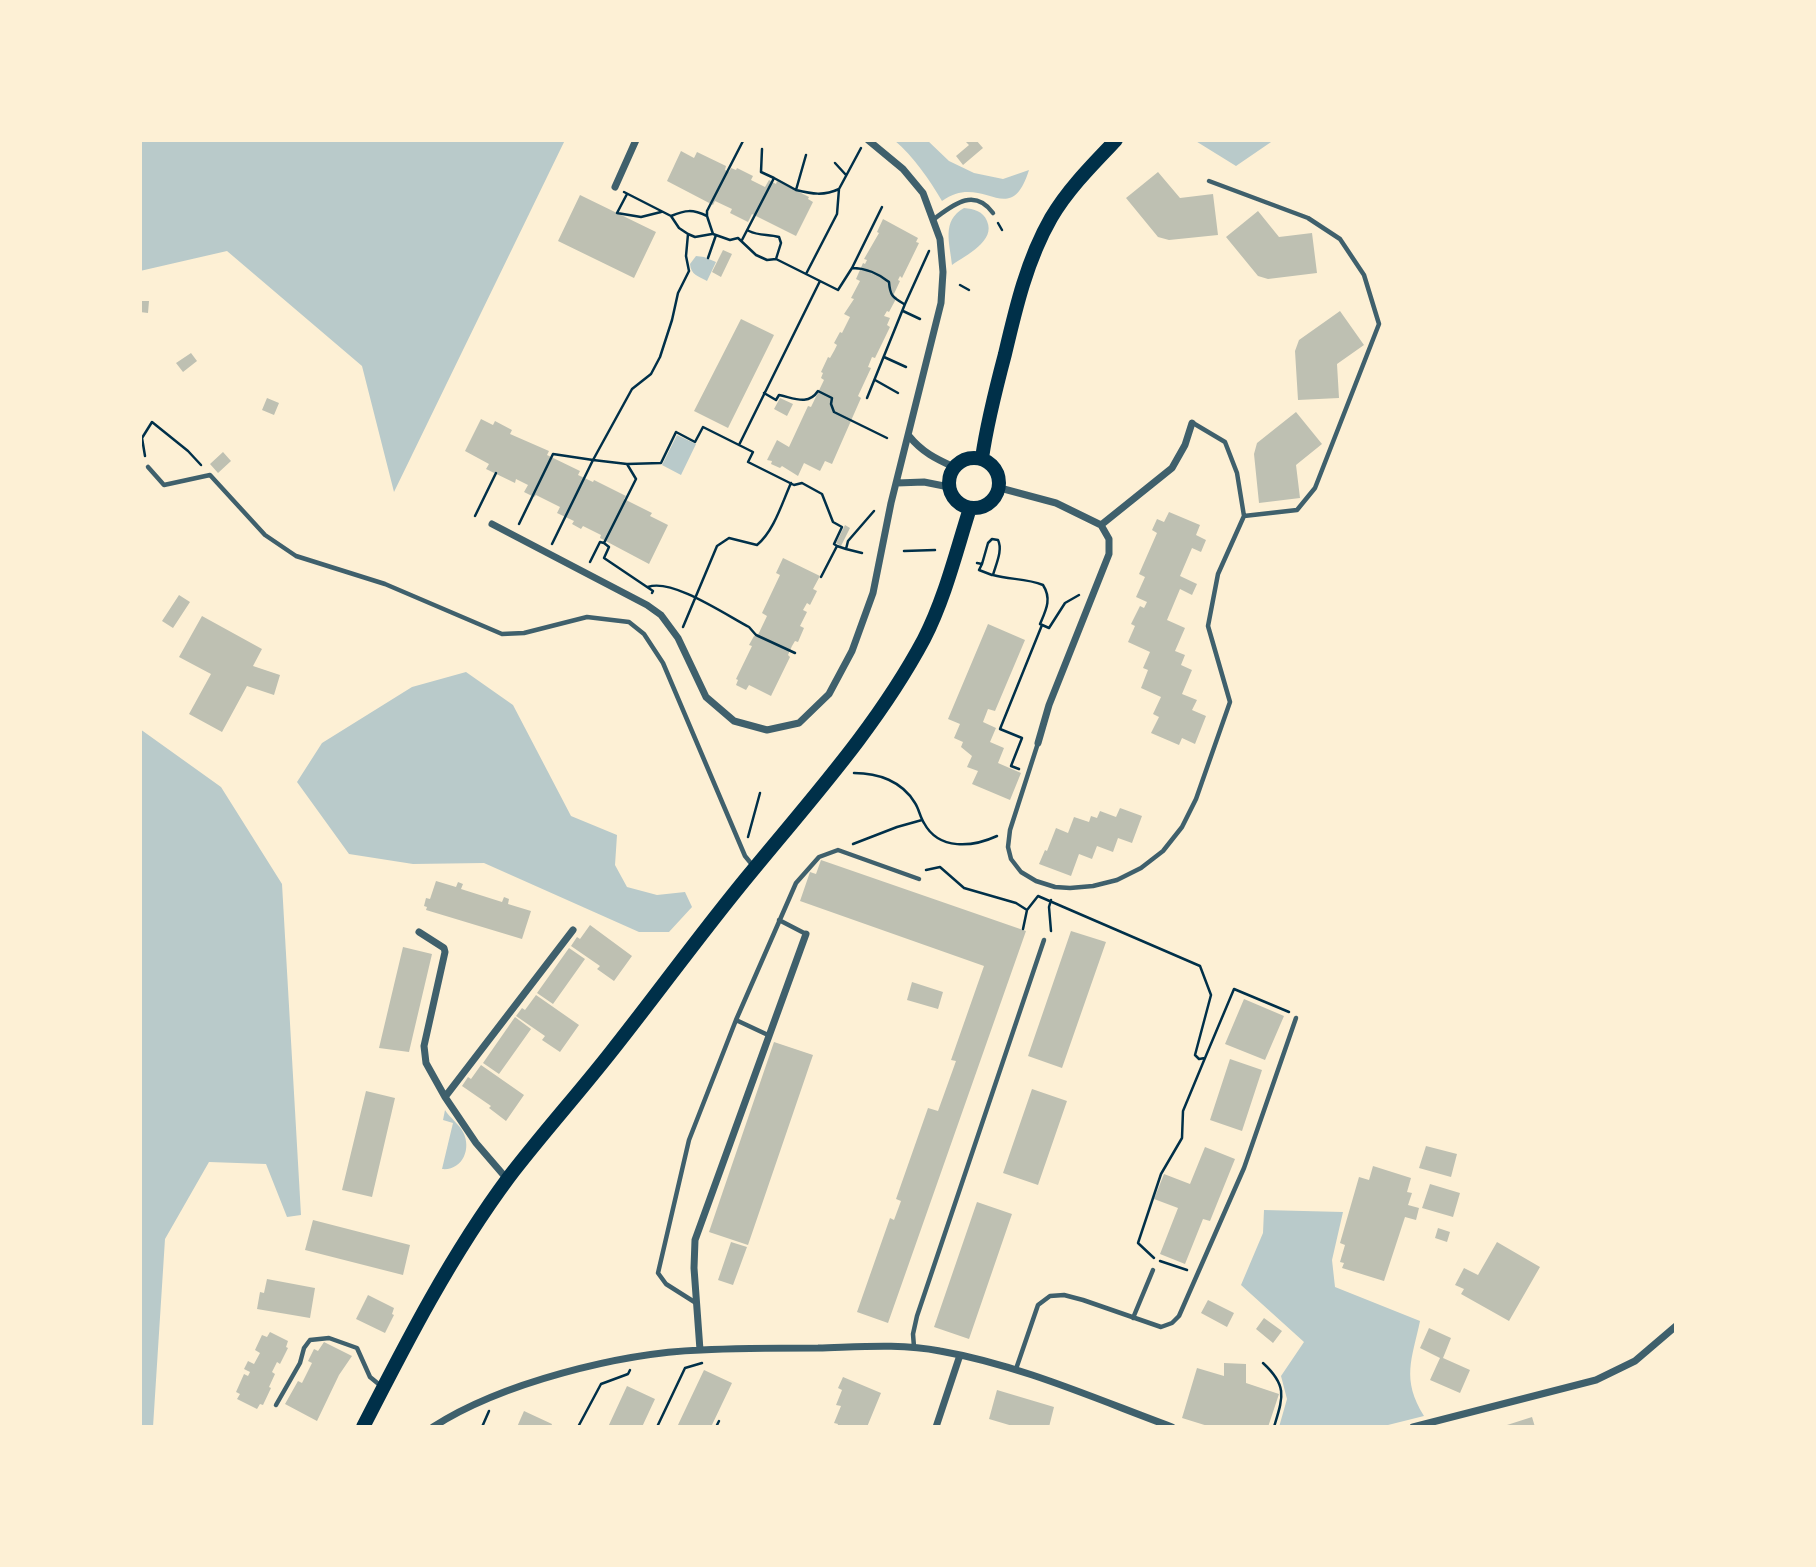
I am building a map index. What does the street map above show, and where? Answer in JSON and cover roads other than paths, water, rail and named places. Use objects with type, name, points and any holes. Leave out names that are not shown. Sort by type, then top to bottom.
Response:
[{"type":"main road","points":[[982,458],[986,429],[1011,329],[1037,246],[1053,215],[1116,140]]},
{"type":"main road","points":[[967,458],[982,458],[994,466],[998,473],[999,488],[997,495],[985,506],[970,508],[956,500],[949,487],[951,473],[954,467],[967,458]]},
{"type":"main road","points":[[363,1427],[422,1313],[450,1265],[507,1180],[754,868],[834,773],[897,686],[930,626],[947,583],[970,508]]},
{"type":"street","points":[[615,187],[636,140]]},
{"type":"street","points":[[492,524],[647,605],[661,615],[678,638],[706,697],[734,721],[767,730],[799,723],[830,694],[852,652],[873,593],[941,303],[943,260],[934,219],[923,193],[903,169],[868,140]]},
{"type":"street","points":[[1101,525],[1172,468],[1185,445],[1192,423]]},
{"type":"street","points":[[909,436],[919,449],[954,467]]},
{"type":"street","points":[[897,483],[924,482],[949,487]]},
{"type":"street","points":[[999,488],[1056,503],[1101,525],[1109,539],[1109,554],[1049,705],[1038,743]]},
{"type":"street","points":[[445,1097],[573,930]]},
{"type":"street","points":[[419,932],[444,948],[445,952],[424,1046],[426,1063],[476,1143],[507,1180]]},
{"type":"street","points":[[700,1350],[694,1268],[695,1240],[806,934]]},
{"type":"street","points":[[1413,1427],[1597,1380],[1635,1361],[1676,1325]]},
{"type":"street","points":[[433,1427],[473,1405],[534,1382],[582,1368],[636,1358],[700,1350],[914,1347],[960,1354],[1016,1369],[1172,1427]]},
{"type":"street","points":[[936,1427],[960,1354]]},
{"type":"lane","points":[[1209,181],[1308,218],[1340,239],[1364,275],[1379,324],[1315,488],[1297,510],[1244,516]]},
{"type":"lane","points":[[934,219],[954,202],[974,200],[988,206],[993,213]]},
{"type":"lane","points":[[1038,743],[1010,830],[1008,847],[1011,859],[1021,872],[1055,887],[1093,886],[1117,880],[1141,868],[1163,852],[1182,827],[1196,799],[1230,702],[1208,626],[1218,574],[1244,516],[1237,473],[1225,442],[1192,423]]},
{"type":"lane","points":[[148,467],[164,485],[210,475],[265,535],[296,556],[386,584],[502,634],[524,633],[587,617],[629,622],[644,634],[663,663],[743,852],[754,868]]},
{"type":"lane","points":[[696,1304],[666,1284],[658,1273],[689,1140],[796,883],[819,857],[838,850],[919,879]]},
{"type":"lane","points":[[779,920],[806,934]]},
{"type":"lane","points":[[914,1347],[913,1334],[917,1316],[1044,940]]},
{"type":"lane","points":[[1016,1369],[1038,1305],[1050,1296],[1064,1295],[1161,1327],[1172,1323],[1179,1315],[1244,1168],[1296,1018]]},
{"type":"lane","points":[[737,1020],[768,1035]]},
{"type":"lane","points":[[1133,1318],[1153,1270]]},
{"type":"lane","points":[[276,1405],[298,1368],[304,1348],[316,1338],[329,1338],[353,1345],[360,1353],[370,1377],[383,1387]]}]
